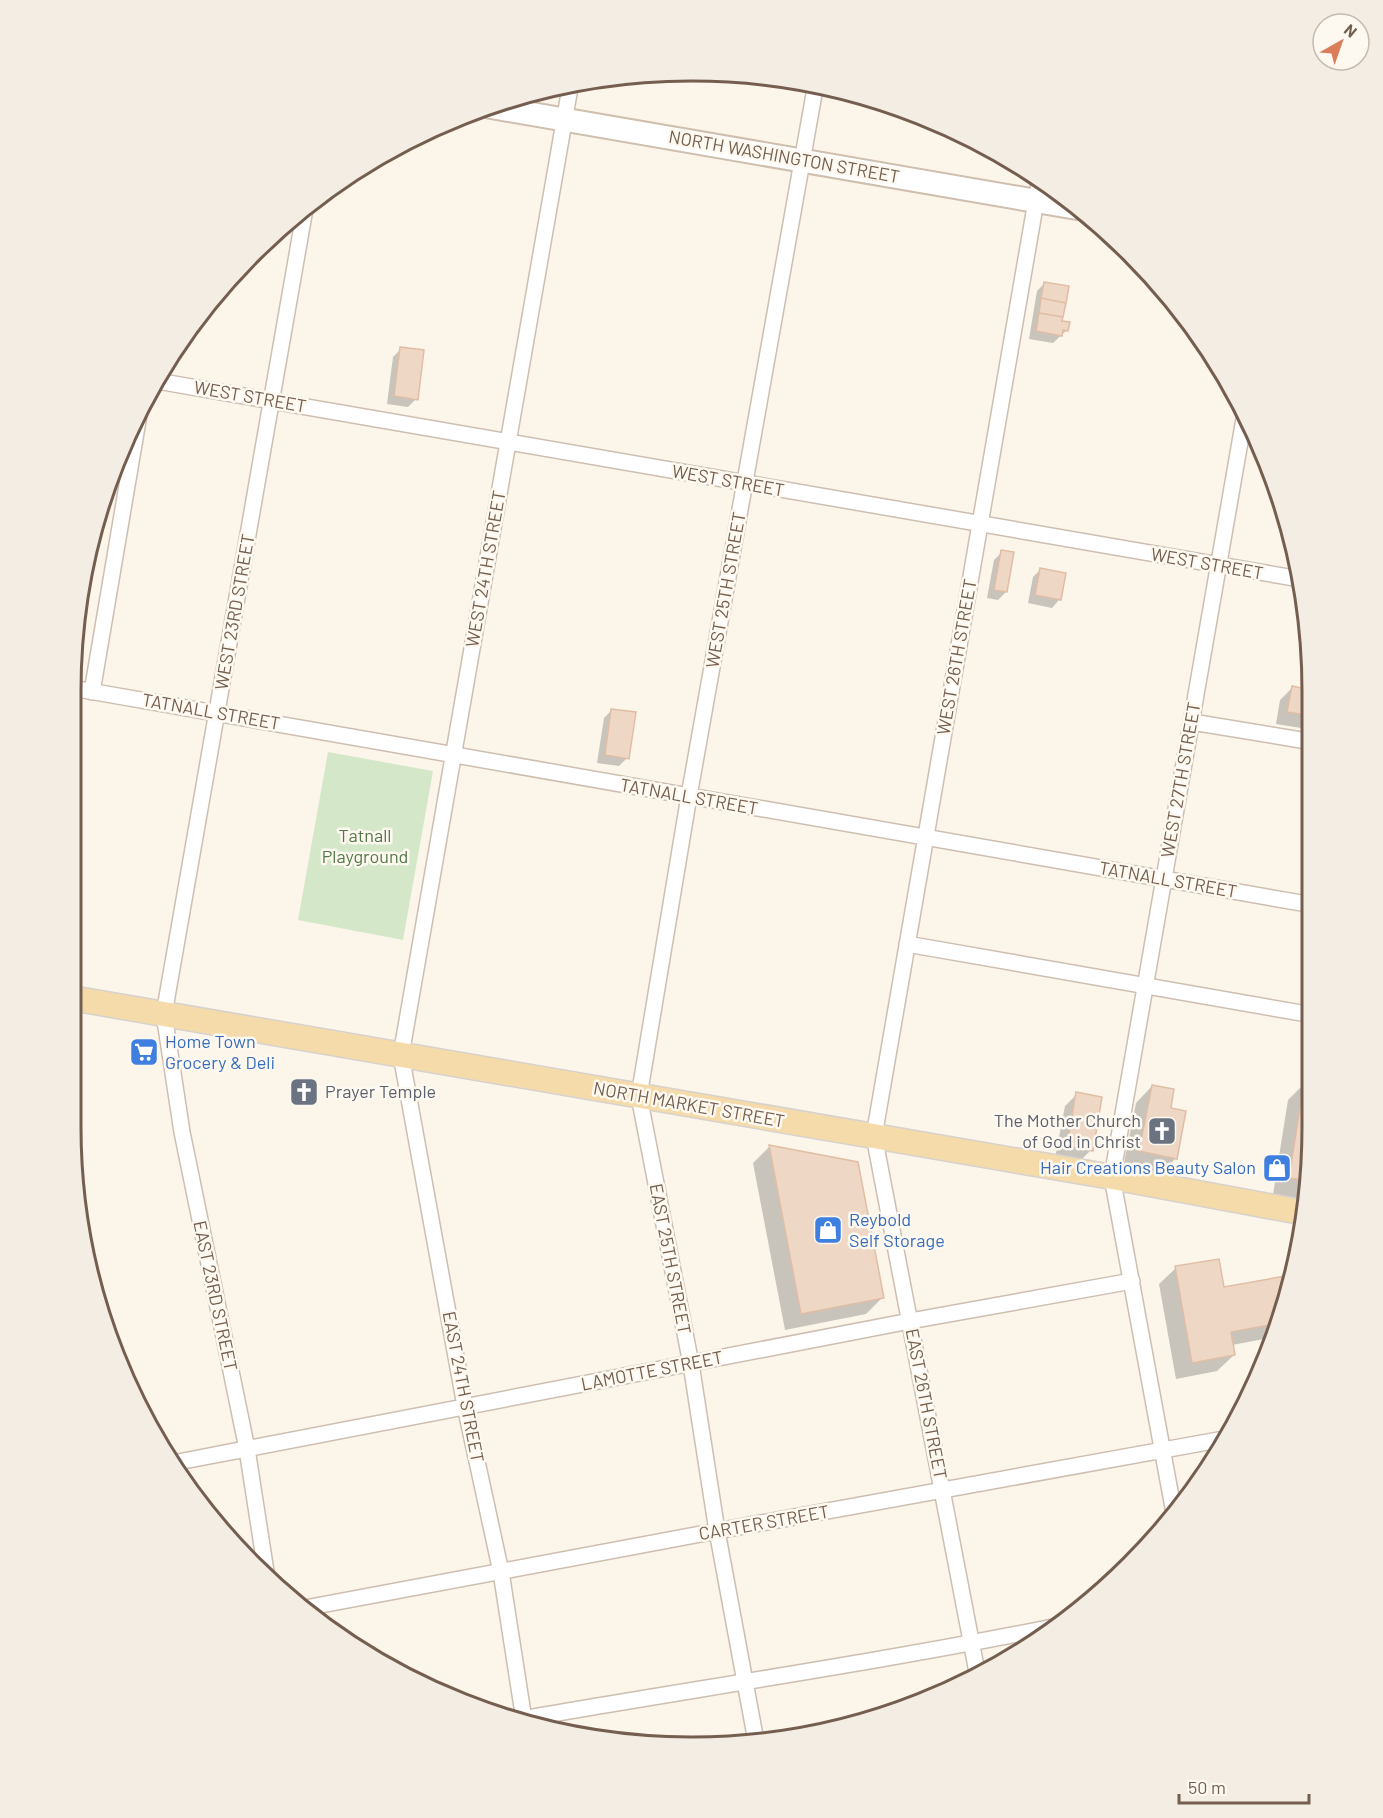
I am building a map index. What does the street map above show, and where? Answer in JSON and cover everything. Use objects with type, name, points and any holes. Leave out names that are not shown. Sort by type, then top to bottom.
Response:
[{"type":"main road","name":"NORTH WASHINGTON STREET","points":[[509,109],[1060,205]]},
{"type":"main road","name":"NORTH MARKET STREET","points":[[81,1000],[1112,1177],[1296,1211]]},
{"type":"street","name":"WEST 24TH STREET","points":[[401,1055],[569,94]]},
{"type":"street","name":"WEST 25TH STREET","points":[[639,1096],[689,796],[814,94]]},
{"type":"street","name":"WEST 26TH STREET","points":[[874,1136],[1038,189]]},
{"type":"street","name":"WEST 23RD STREET","points":[[164,1014],[303,221]]},
{"type":"street","name":"WEST STREET","points":[[165,382],[1291,578]]},
{"type":"street","name":"WEST 27TH STREET","points":[[1112,1177],[1242,428]]},
{"type":"street","points":[[92,692],[134,442]]},
{"type":"street","name":"TATNALL STREET","points":[[81,690],[1302,903]]},
{"type":"street","points":[[1192,722],[1302,740]]},
{"type":"street","points":[[907,944],[1302,1013]]},
{"type":"street","name":"EAST 23RD STREET","points":[[164,1014],[182,1132],[247,1449],[265,1562]]},
{"type":"street","name":"EAST 24TH STREET","points":[[401,1055],[465,1406],[501,1572],[522,1713]]},
{"type":"street","name":"EAST 25TH STREET","points":[[639,1096],[691,1364],[717,1531],[755,1734]]},
{"type":"street","name":"EAST 26TH STREET","points":[[874,1136],[976,1666]]},
{"type":"street","points":[[1112,1177],[1172,1503]]},
{"type":"street","name":"LAMOTTE STREET","points":[[182,1462],[910,1321],[1132,1281]]},
{"type":"street","name":"CARTER STREET","points":[[314,1606],[1215,1441]]},
{"type":"street","points":[[537,1717],[746,1683],[1036,1630]]},
{"type":"green space","name":"Tatnall Playground","points":[[328,752],[433,771],[403,940],[298,920]]},
{"type":"building","points":[[1044,282],[1069,286],[1066,303],[1041,298]]},
{"type":"building","points":[[1041,298],[1066,303],[1063,317],[1039,313]]},
{"type":"building","points":[[1039,313],[1063,317],[1062,321],[1070,322],[1068,331],[1063,330],[1062,336],[1036,331]]},
{"type":"building","points":[[400,347],[424,350],[418,400],[394,396]]},
{"type":"building","points":[[1001,550],[1014,552],[1007,592],[994,590]]},
{"type":"building","points":[[1040,568],[1066,573],[1061,600],[1035,595]]},
{"type":"building","points":[[1292,686],[1302,688],[1302,714],[1287,712]]},
{"type":"building","points":[[611,709],[636,712],[629,759],[605,755]]},
{"type":"building","name":"The Mother Church of God in Christ","points":[[1152,1085],[1174,1089],[1171,1108],[1186,1111],[1177,1159],[1139,1151]]},
{"type":"building","points":[[1076,1092],[1102,1097],[1093,1151],[1067,1146]]},
{"type":"building","points":[[1302,1095],[1300,1180],[1289,1178]]},
{"type":"building","name":"Reybold Self Storage","points":[[769,1145],[858,1162],[884,1298],[801,1314]]},
{"type":"building","points":[[1219,1259],[1224,1287],[1283,1276],[1269,1325],[1231,1332],[1235,1355],[1192,1363],[1175,1266]]},
{"type":"place","name":"Home Town Grocery & Deli","points":[[144,1052]]},
{"type":"place","name":"Prayer Temple","points":[[304,1092]]},
{"type":"place","name":"The Mother Church of God in Christ","points":[[1162,1131]]},
{"type":"place","name":"Hair Creations Beauty Salon","points":[[1277,1168]]},
{"type":"place","name":"Reybold Self Storage","points":[[828,1230]]}]
